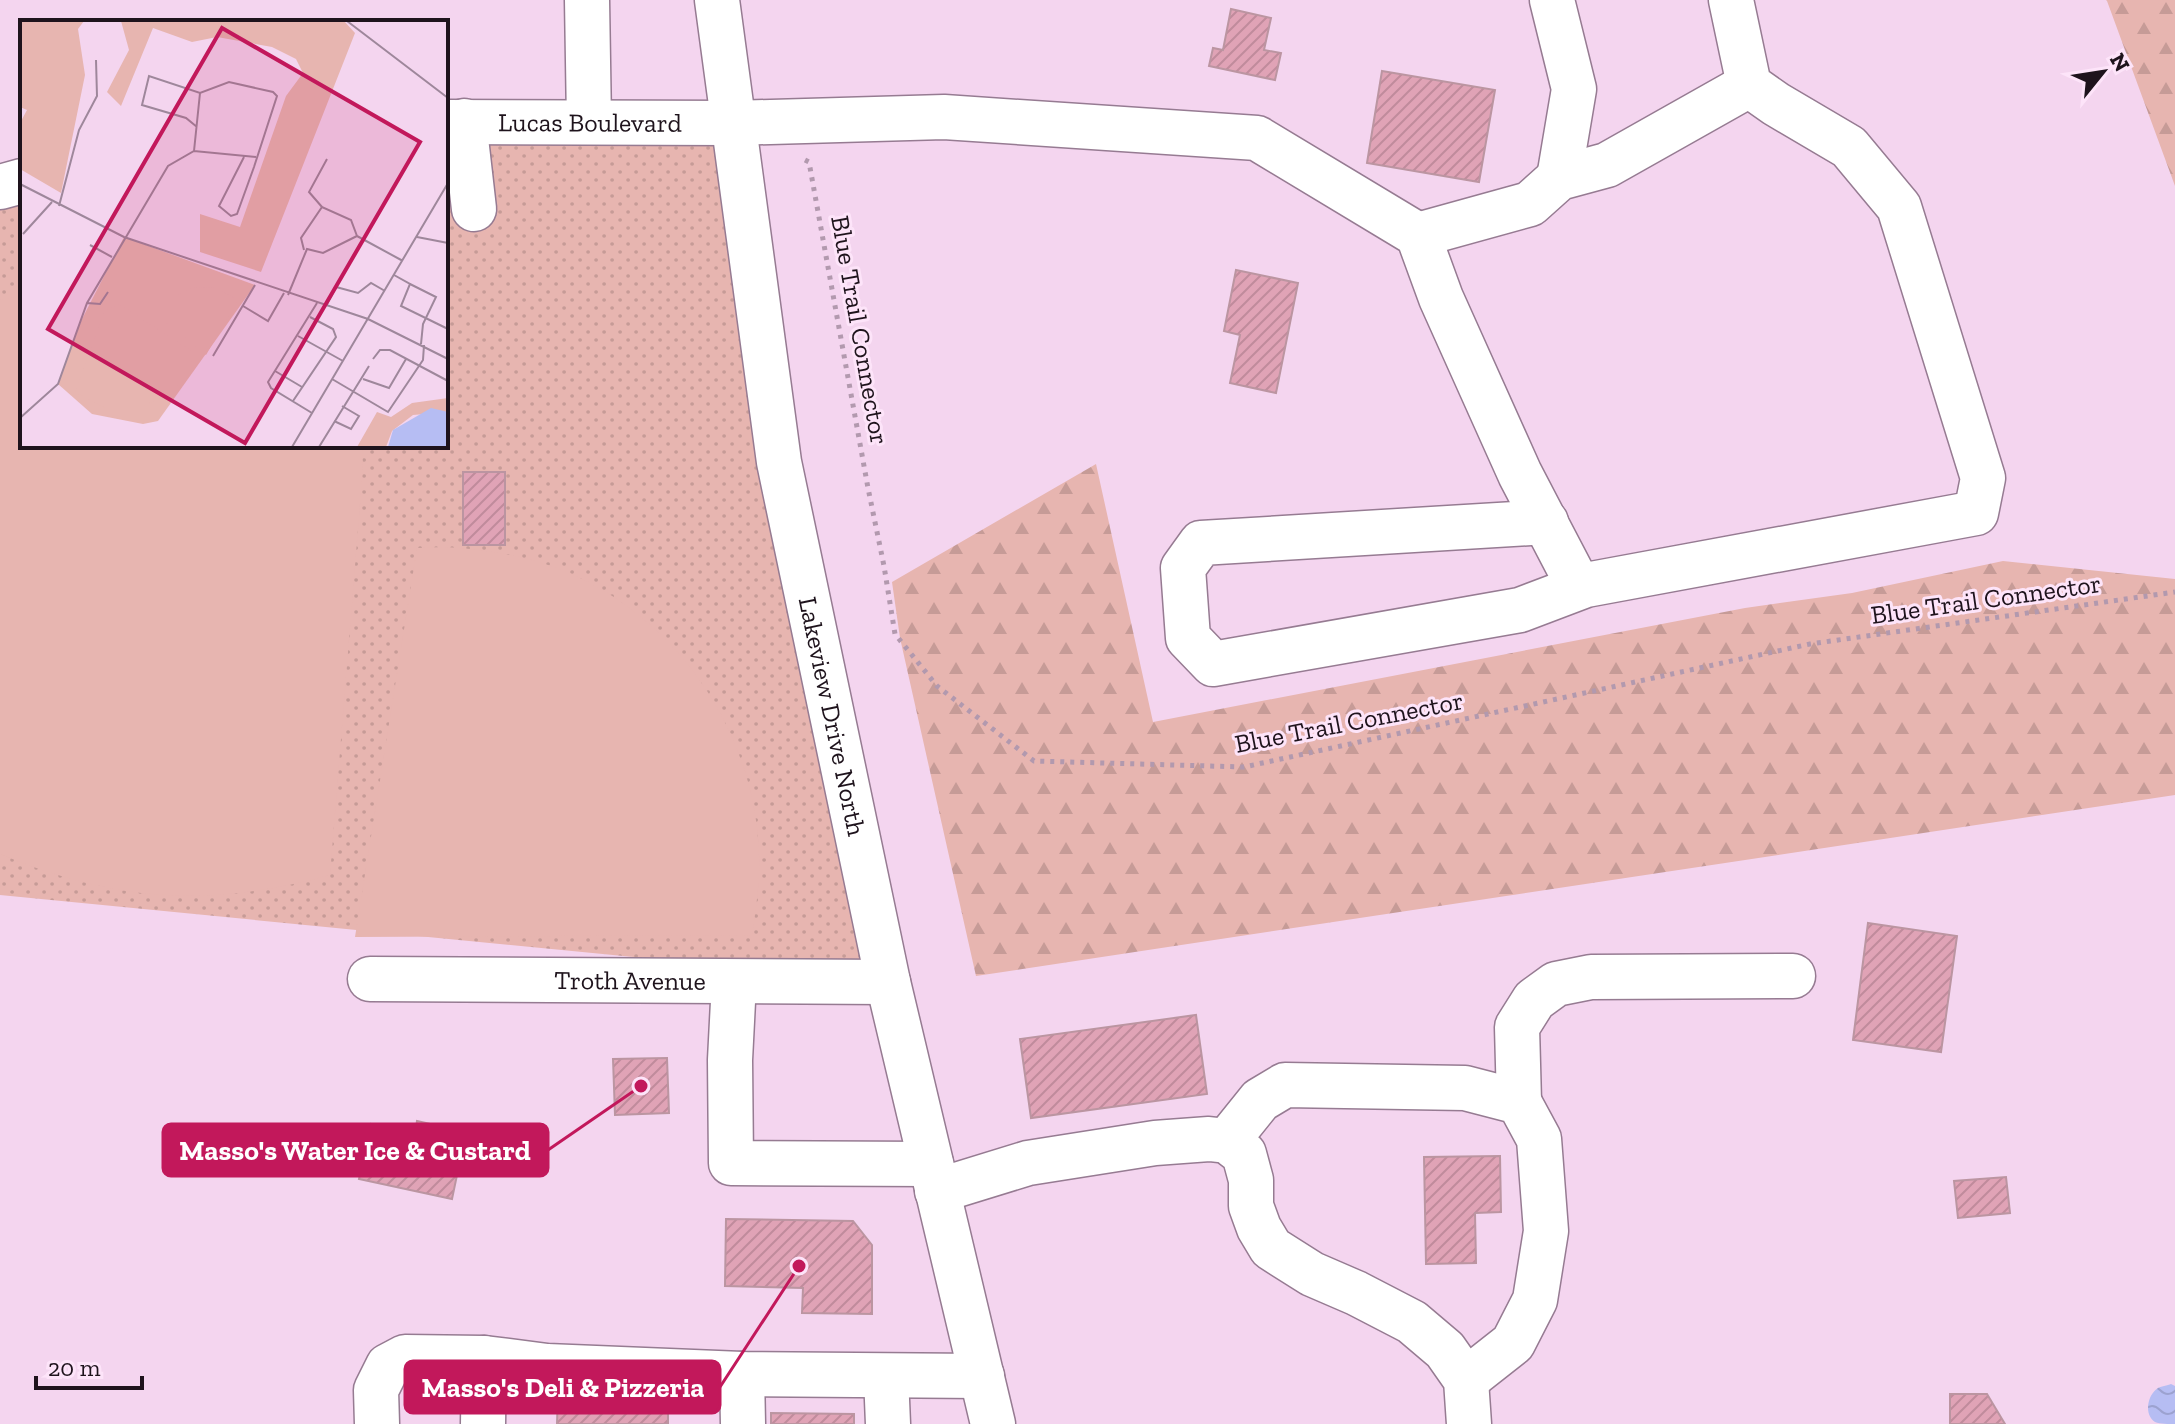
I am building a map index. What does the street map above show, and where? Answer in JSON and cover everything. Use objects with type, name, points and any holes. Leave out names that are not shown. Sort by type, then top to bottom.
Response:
[{"type":"main road","points":[[587,0],[589,122]]},
{"type":"main road","name":"Lakeview Drive North","points":[[717,0],[779,462],[888,982],[993,1424]]},
{"type":"main road","points":[[1552,0],[1574,89],[1559,178]]},
{"type":"main road","points":[[1546,522],[1201,543],[1183,568],[1188,638],[1213,664],[1520,610],[1579,587],[1976,513],[1983,478],[1899,207],[1849,147],[1749,85],[1731,0]]},
{"type":"main road","points":[[1579,587],[1520,474],[1441,298],[1418,235],[1530,204],[1559,178],[1607,165],[1749,85]]},
{"type":"main road","name":"Lucas Boulevard","points":[[455,122],[732,123],[944,117],[1257,138],[1418,235]]},
{"type":"main road","points":[[455,122],[474,209]]},
{"type":"main road","points":[[0,187],[20,182]]},
{"type":"main road","points":[[1466,1380],[1513,1343],[1535,1300],[1546,1231],[1539,1139],[1519,1102],[1517,1027],[1534,1000],[1556,984],[1591,977],[1793,976]]},
{"type":"main road","name":"Troth Avenue","points":[[370,979],[888,982]]},
{"type":"main road","points":[[734,982],[730,1060],[731,1163],[934,1177],[1155,1143],[1209,1139],[1227,1141],[1244,1154],[1251,1180],[1251,1206],[1271,1248],[1312,1274],[1412,1322],[1445,1350],[1466,1380],[1469,1424]]},
{"type":"main road","points":[[1227,1141],[1260,1100],[1285,1085],[1465,1088],[1519,1102]]},
{"type":"main road","points":[[377,1424],[376,1390],[388,1366],[405,1357],[484,1358],[547,1366],[742,1374],[982,1376]]},
{"type":"main road","points":[[483,1424],[484,1358]]},
{"type":"main road","points":[[742,1374],[743,1424]]},
{"type":"main road","points":[[886,1376],[888,1424]]},
{"type":"path","name":"Blue Trail Connector","points":[[796,156],[809,162],[895,634],[937,686],[1034,761],[1244,767],[1810,644],[2175,592]]},
{"type":"green space","points":[[2175,0],[2175,186],[2107,1]]},
{"type":"green space","points":[[448,122],[732,123],[888,982],[0,895],[0,187],[20,182],[20,448],[448,448]]},
{"type":"green space","points":[[20,296],[20,448],[362,448],[330,875],[244,892],[203,896],[163,895],[83,882],[0,854],[0,300]]},
{"type":"green space","points":[[1096,464],[1153,722],[1745,608],[1852,593],[2003,561],[2175,579],[2175,795],[976,976],[900,638],[892,582]]},
{"type":"green space","points":[[444,547],[510,555],[574,575],[613,597],[648,623],[680,655],[706,690],[728,728],[744,769],[755,812],[759,856],[752,935],[355,937],[417,548]]},
{"type":"water","points":[[2171,1384],[2175,1386],[2175,1424],[2155,1422],[2149,1415],[2149,1400],[2158,1388]]},
{"type":"building","points":[[1231,9],[1271,18],[1264,50],[1281,53],[1275,80],[1209,66],[1213,48],[1223,50]]},
{"type":"building","points":[[1382,71],[1495,90],[1479,182],[1367,163]]},
{"type":"building","points":[[1236,270],[1298,283],[1276,393],[1230,383],[1240,335],[1224,331]]},
{"type":"building","points":[[463,472],[505,472],[505,545],[463,545]]},
{"type":"building","points":[[1868,923],[1957,936],[1941,1052],[1853,1040]]},
{"type":"building","points":[[1196,1015],[1207,1094],[1031,1118],[1020,1039]]},
{"type":"building","points":[[667,1058],[669,1113],[615,1115],[613,1059]]},
{"type":"building","points":[[417,1121],[466,1132],[452,1199],[359,1179],[371,1124],[415,1133]]},
{"type":"building","points":[[1500,1156],[1501,1212],[1475,1213],[1476,1263],[1426,1264],[1424,1157]]},
{"type":"building","points":[[2006,1177],[2010,1213],[1958,1218],[1954,1181]]},
{"type":"building","points":[[726,1219],[853,1221],[872,1245],[872,1314],[802,1313],[803,1288],[725,1286]]},
{"type":"building","points":[[558,1389],[668,1391],[668,1424],[557,1424]]},
{"type":"building","points":[[1950,1394],[1987,1394],[2005,1424],[1950,1424]]},
{"type":"building","points":[[771,1413],[854,1414],[854,1424],[771,1424]]},
{"type":"place","name":"Masso's Water Ice & Custard","points":[[641,1086]]},
{"type":"place","name":"Masso's Deli & Pizzeria","points":[[799,1266]]}]
